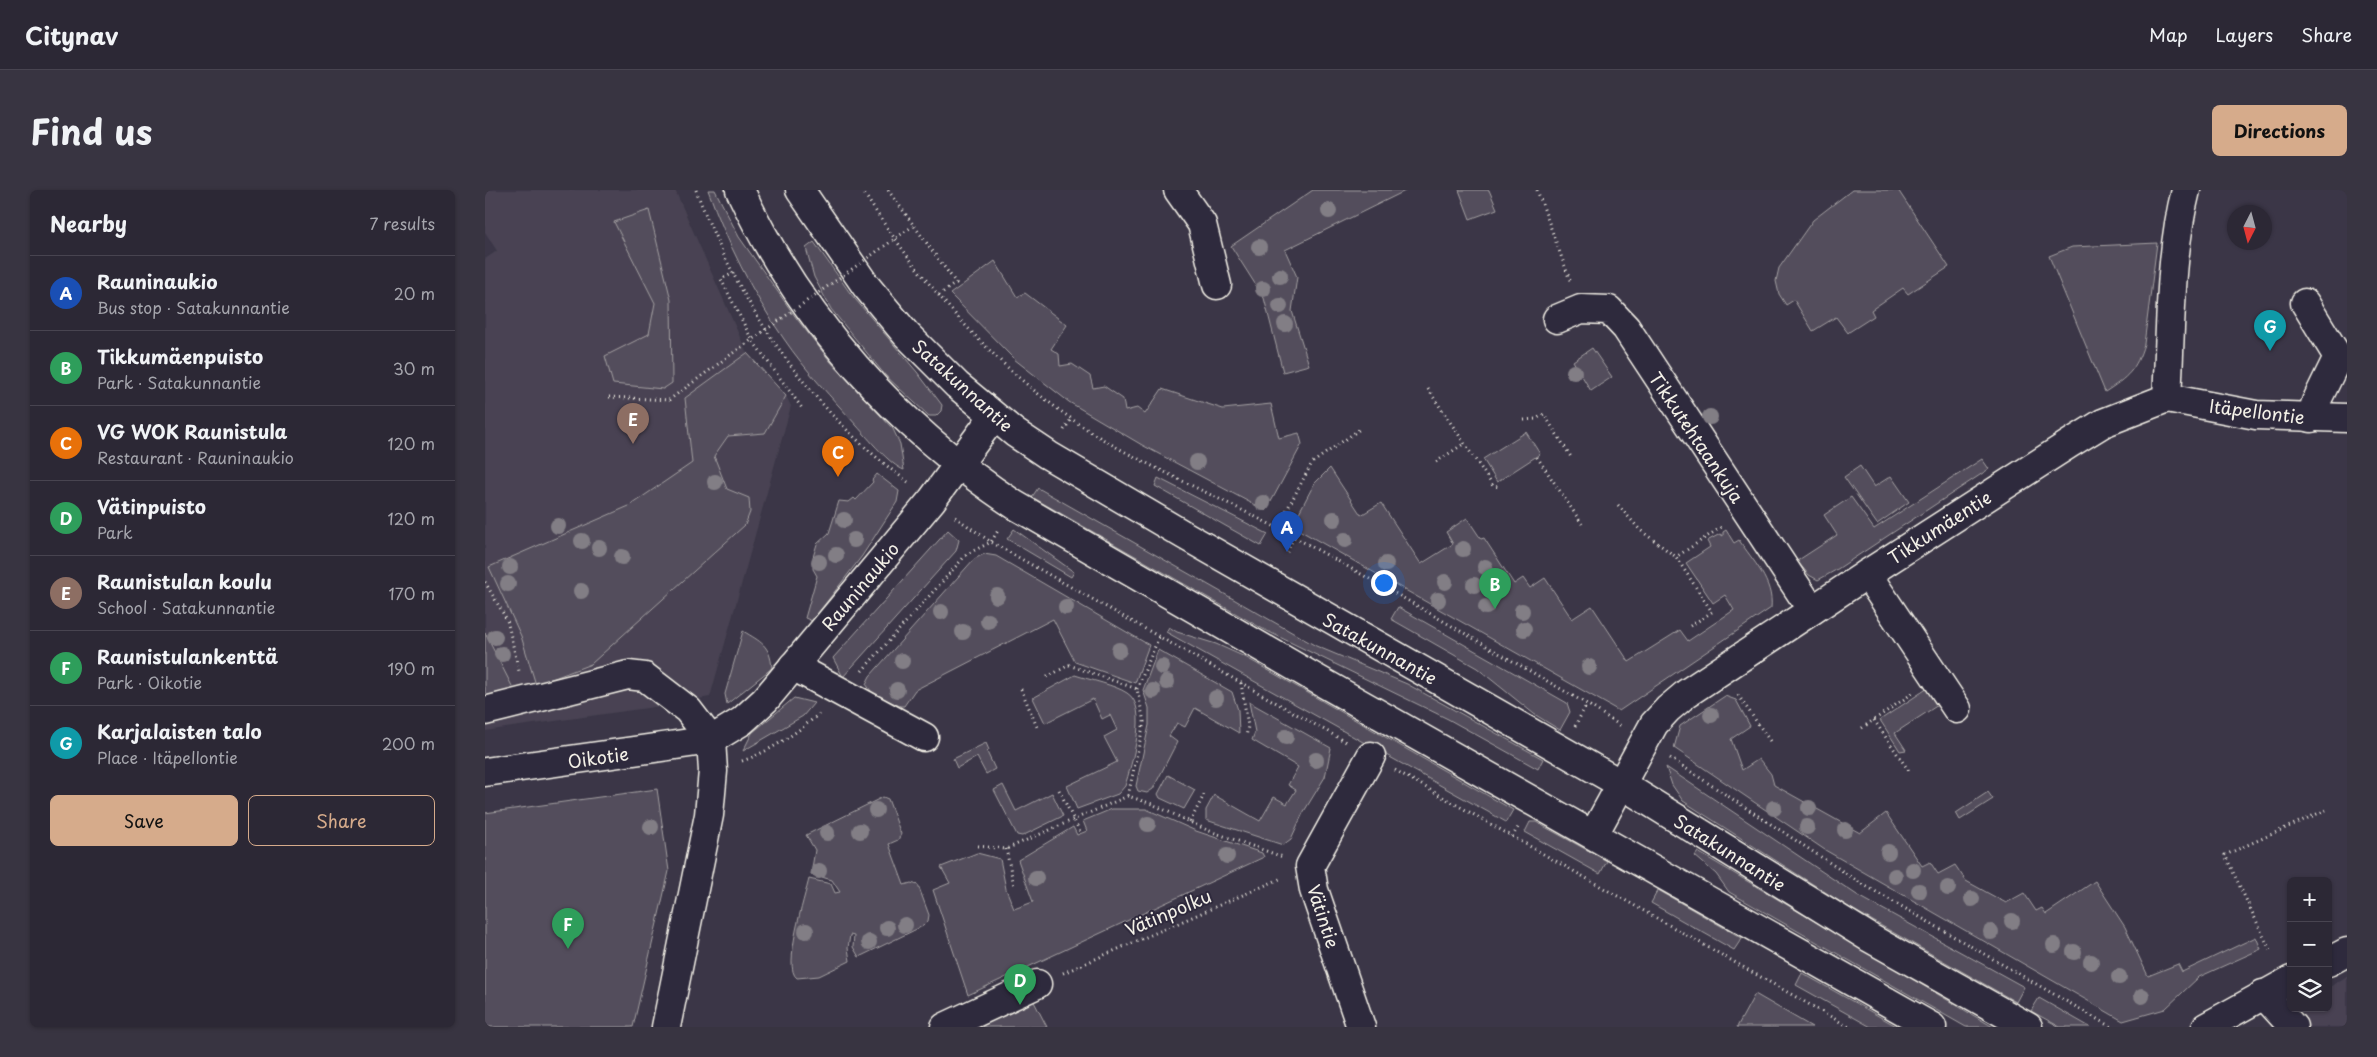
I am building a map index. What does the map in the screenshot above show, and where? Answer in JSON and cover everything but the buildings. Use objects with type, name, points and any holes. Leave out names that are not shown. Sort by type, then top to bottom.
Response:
[{"type":"main road","points":[[740,190],[754,219],[795,289],[839,348],[881,395],[958,464],[1024,510],[1313,677],[1594,834],[1932,1027]]},
{"type":"main road","name":"Satakunnantie","points":[[800,190],[846,259],[889,314],[957,385],[993,417],[1048,455],[1184,535],[1621,784],[1870,938],[2028,1027]]},
{"type":"main road","points":[[1178,190],[1202,224],[1217,286]]},
{"type":"main road","points":[[2167,398],[2174,260],[2186,190]]},
{"type":"main road","points":[[2305,303],[2338,358],[2316,402],[2311,418]]},
{"type":"main road","name":"Tikkutehtaankuja","points":[[1569,314],[1609,310],[1626,328],[1813,610]]},
{"type":"main road","name":"Itäpellontie","points":[[2167,398],[2256,415],[2347,418]]},
{"type":"main road","name":"Tikkumäentie","points":[[1594,834],[1654,724],[1687,693],[2006,483],[2103,423],[2167,398]]},
{"type":"main road","name":"Rauninaukio","points":[[711,740],[742,721],[765,700],[932,500],[993,417]]},
{"type":"main road","points":[[1867,574],[1957,709]]},
{"type":"main road","points":[[793,666],[924,737]]},
{"type":"main road","points":[[485,711],[628,675],[645,676],[689,710],[711,740],[713,771],[709,815],[666,1027]]},
{"type":"main road","name":"Oikotie","points":[[485,772],[711,740]]},
{"type":"main road","name":"Vätintie","points":[[1361,1027],[1314,890],[1310,866],[1371,756]]},
{"type":"main road","points":[[2332,960],[2347,952]]},
{"type":"main road","points":[[2206,1027],[2287,982]]},
{"type":"main road","points":[[945,1027],[1037,984]]},
{"type":"main road","points":[[2263,994],[2293,1027]]},
{"type":"path","points":[[696,190],[707,220],[762,324],[804,382],[842,424],[901,477]]},
{"type":"path","points":[[862,190],[890,234],[939,295],[1018,376],[1072,418],[1117,447],[1294,537],[1587,704],[1610,719]]},
{"type":"path","points":[[888,190],[956,283],[939,295]]},
{"type":"path","points":[[1537,190],[1569,314]]},
{"type":"path","points":[[609,397],[669,400],[913,226]]},
{"type":"path","points":[[734,273],[721,279],[751,340],[802,408]]},
{"type":"path","points":[[1428,388],[1493,486],[1501,487]]},
{"type":"path","points":[[1524,420],[1536,419],[1544,414],[1571,457]]},
{"type":"path","points":[[1063,432],[1072,418]]},
{"type":"path","points":[[1277,528],[1312,463],[1360,429]]},
{"type":"path","points":[[1436,462],[1465,443]]},
{"type":"path","points":[[1537,457],[1582,524]]},
{"type":"path","points":[[1618,505],[1640,530],[1676,557],[1712,612],[1690,626]]},
{"type":"path","points":[[991,542],[1003,523]]},
{"type":"path","points":[[968,526],[991,542],[1849,1027]]},
{"type":"path","points":[[1676,557],[1724,526]]},
{"type":"path","points":[[1287,552],[1294,537]]},
{"type":"path","points":[[485,582],[507,620],[516,655],[524,702]]},
{"type":"path","points":[[1128,796],[1144,722],[1137,689],[1159,637]]},
{"type":"path","points":[[1047,676],[1069,665],[1137,689]]},
{"type":"path","points":[[1862,728],[1936,677]]},
{"type":"path","points":[[1241,683],[1248,726],[1246,737]]},
{"type":"path","points":[[1021,689],[1037,726]]},
{"type":"path","points":[[1737,694],[1772,744]]},
{"type":"path","points":[[1574,728],[1587,704]]},
{"type":"path","points":[[1874,720],[1909,771]]},
{"type":"path","points":[[1670,758],[1859,882],[2111,1027]]},
{"type":"path","points":[[1059,790],[1081,834]]},
{"type":"path","points":[[1190,822],[1207,791]]},
{"type":"path","points":[[978,846],[1006,849],[1128,796],[1152,804],[1207,830],[1310,866]]},
{"type":"path","points":[[2270,950],[2225,855],[2326,810]]},
{"type":"path","points":[[1006,849],[1014,886]]},
{"type":"path","name":"Vätinpolku","points":[[1037,984],[1310,866]]},
{"type":"shaded area","points":[[485,190],[675,190],[747,353],[786,396],[791,406],[710,697],[654,707],[485,731],[485,259],[497,251],[485,232]]},
{"type":"shaded area","points":[[708,190],[715,190],[739,237],[797,319],[830,361],[893,429],[900,444],[904,470],[892,463],[873,444],[810,373],[772,322],[741,267],[723,229]]},
{"type":"shaded area","points":[[1313,190],[1407,190],[1285,250],[1297,277],[1292,311],[1309,365],[1283,372],[1264,298],[1231,246]]},
{"type":"shaded area","points":[[1459,190],[1489,190],[1497,209],[1470,219]]},
{"type":"shaded area","points":[[1852,190],[1898,190],[1949,267],[1908,294],[1903,288],[1871,310],[1874,316],[1848,333],[1836,317],[1813,331],[1794,300],[1786,305],[1779,294],[1776,281],[1779,268],[1813,220]]},
{"type":"shaded area","points":[[649,210],[671,300],[672,383],[663,389],[613,384],[605,356],[649,334],[655,303],[614,222]]},
{"type":"shaded area","points":[[814,242],[850,293],[917,372],[942,405],[941,411],[936,416],[929,416],[885,375],[831,309],[814,277],[806,248]]},
{"type":"shaded area","points":[[2157,243],[2144,344],[2141,353],[2130,372],[2120,382],[2105,392],[2049,256],[2072,247]]},
{"type":"shaded area","points":[[995,261],[1017,297],[1025,293],[1067,325],[1051,349],[1059,354],[1060,366],[1072,364],[1090,376],[1093,388],[1104,386],[1123,399],[1125,411],[1137,408],[1145,414],[1162,389],[1223,409],[1271,404],[1279,438],[1299,433],[1302,444],[1266,511],[1142,445],[1069,402],[1014,359],[950,294]]},
{"type":"shaded area","points":[[1592,348],[1612,377],[1591,391],[1573,361]]},
{"type":"shaded area","points":[[747,353],[786,396],[765,433],[728,436],[714,456],[727,489],[749,498],[750,512],[745,525],[591,664],[536,685],[521,636],[489,567],[629,506],[692,463],[685,398]]},
{"type":"shaded area","points":[[1526,432],[1540,454],[1497,482],[1483,459]]},
{"type":"shaded area","points":[[1982,459],[1989,469],[1818,580],[1809,575],[1797,561],[1837,535],[1824,515],[1851,497],[1874,529]]},
{"type":"shaded area","points":[[1860,466],[1874,487],[1891,476],[1909,502],[1877,524],[1844,477]]},
{"type":"shaded area","points":[[1330,468],[1361,515],[1381,503],[1421,564],[1453,544],[1446,532],[1467,518],[1481,539],[1484,538],[1514,584],[1523,578],[1530,588],[1545,578],[1572,619],[1592,606],[1629,662],[1680,630],[1688,641],[1734,610],[1725,595],[1713,603],[1686,563],[1710,547],[1707,541],[1720,534],[1723,536],[1723,532],[1726,530],[1734,543],[1739,540],[1761,572],[1769,589],[1771,608],[1619,711],[1292,526],[1314,484]]},
{"type":"shaded area","points":[[877,474],[899,491],[897,502],[862,556],[812,621],[805,618],[817,576],[813,569],[813,557],[817,544],[829,533],[839,501],[849,502],[854,498],[856,500],[873,482],[872,480]]},
{"type":"shaded area","points":[[1158,478],[1268,534],[1261,546],[1155,486]]},
{"type":"shaded area","points":[[1038,488],[1316,646],[1407,684],[1543,759],[1538,769],[1448,719],[1263,629],[1032,497]]},
{"type":"shaded area","points":[[1014,529],[1074,572],[1071,577],[1007,539]]},
{"type":"shaded area","points":[[948,530],[959,540],[956,551],[843,677],[833,658]]},
{"type":"shaded area","points":[[984,554],[996,556],[1149,645],[1135,683],[1075,662],[1053,619],[915,690],[904,706],[873,694],[866,684],[870,676],[974,559]]},
{"type":"shaded area","points":[[1398,607],[1567,703],[1570,712],[1560,730],[1534,714],[1477,668],[1391,619]]},
{"type":"shaded area","points":[[1169,627],[1177,632],[1216,644],[1245,657],[1513,810],[1506,822],[1166,632]]},
{"type":"shaded area","points":[[743,631],[755,638],[767,649],[772,668],[727,704],[725,694]]},
{"type":"shaded area","points":[[485,633],[515,692],[485,697]]},
{"type":"shaded area","points":[[1158,650],[1232,692],[1238,710],[1239,733],[1195,708],[1185,727],[1177,723],[1169,736],[1177,742],[1153,789],[1147,793],[1138,791],[1136,786],[1149,725],[1149,708],[1143,690]]},
{"type":"shaded area","points":[[1075,675],[1109,685],[1127,693],[1134,700],[1138,723],[1137,737],[1125,786],[1118,794],[1077,809],[1067,786],[1117,762],[1104,737],[1117,730],[1110,715],[1102,719],[1093,699],[1045,723],[1033,698]]},
{"type":"shaded area","points":[[1928,688],[1938,705],[1895,733],[1906,750],[1900,751],[1880,720]]},
{"type":"shaded area","points":[[1725,696],[1736,700],[1750,726],[1731,739],[1742,770],[1759,759],[1771,774],[1774,785],[1860,833],[1886,813],[1922,866],[1930,862],[1938,874],[1955,865],[1966,881],[2006,903],[2024,893],[2036,911],[2042,908],[2046,914],[2095,881],[2125,927],[2148,976],[2178,964],[2182,972],[2256,937],[2261,949],[2199,977],[2165,1009],[2123,1021],[1825,850],[1674,748],[1680,726]]},
{"type":"shaded area","points":[[794,698],[814,703],[803,716],[743,751],[752,733]]},
{"type":"shaded area","points":[[1249,702],[1331,748],[1325,777],[1303,813],[1291,839],[1283,845],[1206,820],[1206,810],[1214,795],[1260,821],[1274,797],[1287,804],[1296,790],[1288,785],[1298,767],[1252,740],[1255,732]]},
{"type":"shaded area","points":[[986,743],[989,750],[987,752],[995,769],[986,774],[977,757],[957,768],[953,759]]},
{"type":"shaded area","points":[[1666,767],[1857,895],[2024,987],[2016,1002],[1850,908],[1683,801],[1672,785]]},
{"type":"shaded area","points":[[1168,775],[1195,790],[1184,809],[1160,798],[1158,794]]},
{"type":"shaded area","points":[[1003,785],[1016,811],[1052,793],[1063,816],[1022,836],[1017,835],[994,790]]},
{"type":"shaded area","points":[[657,789],[669,871],[633,1027],[485,1027],[485,813]]},
{"type":"shaded area","points":[[1988,792],[1993,799],[1960,820],[1956,813]]},
{"type":"shaded area","points":[[883,797],[888,799],[901,834],[898,840],[889,844],[904,885],[911,883],[918,885],[929,915],[928,921],[923,926],[859,957],[853,947],[854,936],[850,935],[848,948],[850,961],[819,976],[797,978],[793,972],[793,947],[809,879],[831,884],[835,893],[840,892],[832,880],[811,874],[815,850],[806,835]]},
{"type":"shaded area","points":[[1112,809],[1146,809],[1196,831],[1262,853],[1264,857],[968,995],[933,890],[950,883],[941,867],[977,853],[1000,859],[1006,889],[1014,909],[1033,902],[1018,860],[1073,827],[1077,835],[1087,831],[1083,821]]},
{"type":"shaded area","points":[[1530,822],[1536,822],[1607,861],[1600,874],[1525,832]]},
{"type":"shaded area","points":[[1698,852],[1993,1027],[1966,1027],[1729,892],[1716,874],[1695,856]]},
{"type":"shaded area","points":[[1658,890],[1742,938],[1734,950],[1651,903]]},
{"type":"shaded area","points":[[1802,973],[1898,1027],[1871,1027],[1796,985]]},
{"type":"shaded area","points":[[2347,976],[2347,1027],[2277,1027],[2297,1012],[2332,1012],[2332,985]]},
{"type":"shaded area","points":[[1029,992],[1047,1027],[969,1027]]},
{"type":"shaded area","points":[[1755,994],[1812,1027],[1737,1027]]},
{"type":"shaded area","points":[[2039,998],[2090,1027],[2060,1027],[2031,1011]]},
{"type":"place","name":"Karjalaisten talo","points":[[2270,351]]},
{"type":"place","name":"Raunistulan koulu","points":[[633,444]]},
{"type":"place","name":"VG WOK Raunistula","points":[[838,477]]},
{"type":"place","name":"Rauninaukio","points":[[1287,552]]},
{"type":"place","name":"Tikkumäenpuisto","points":[[1495,609]]},
{"type":"place","name":"Raunistulankenttä","points":[[568,949]]},
{"type":"place","name":"Vätinpuisto","points":[[1020,1005]]}]
